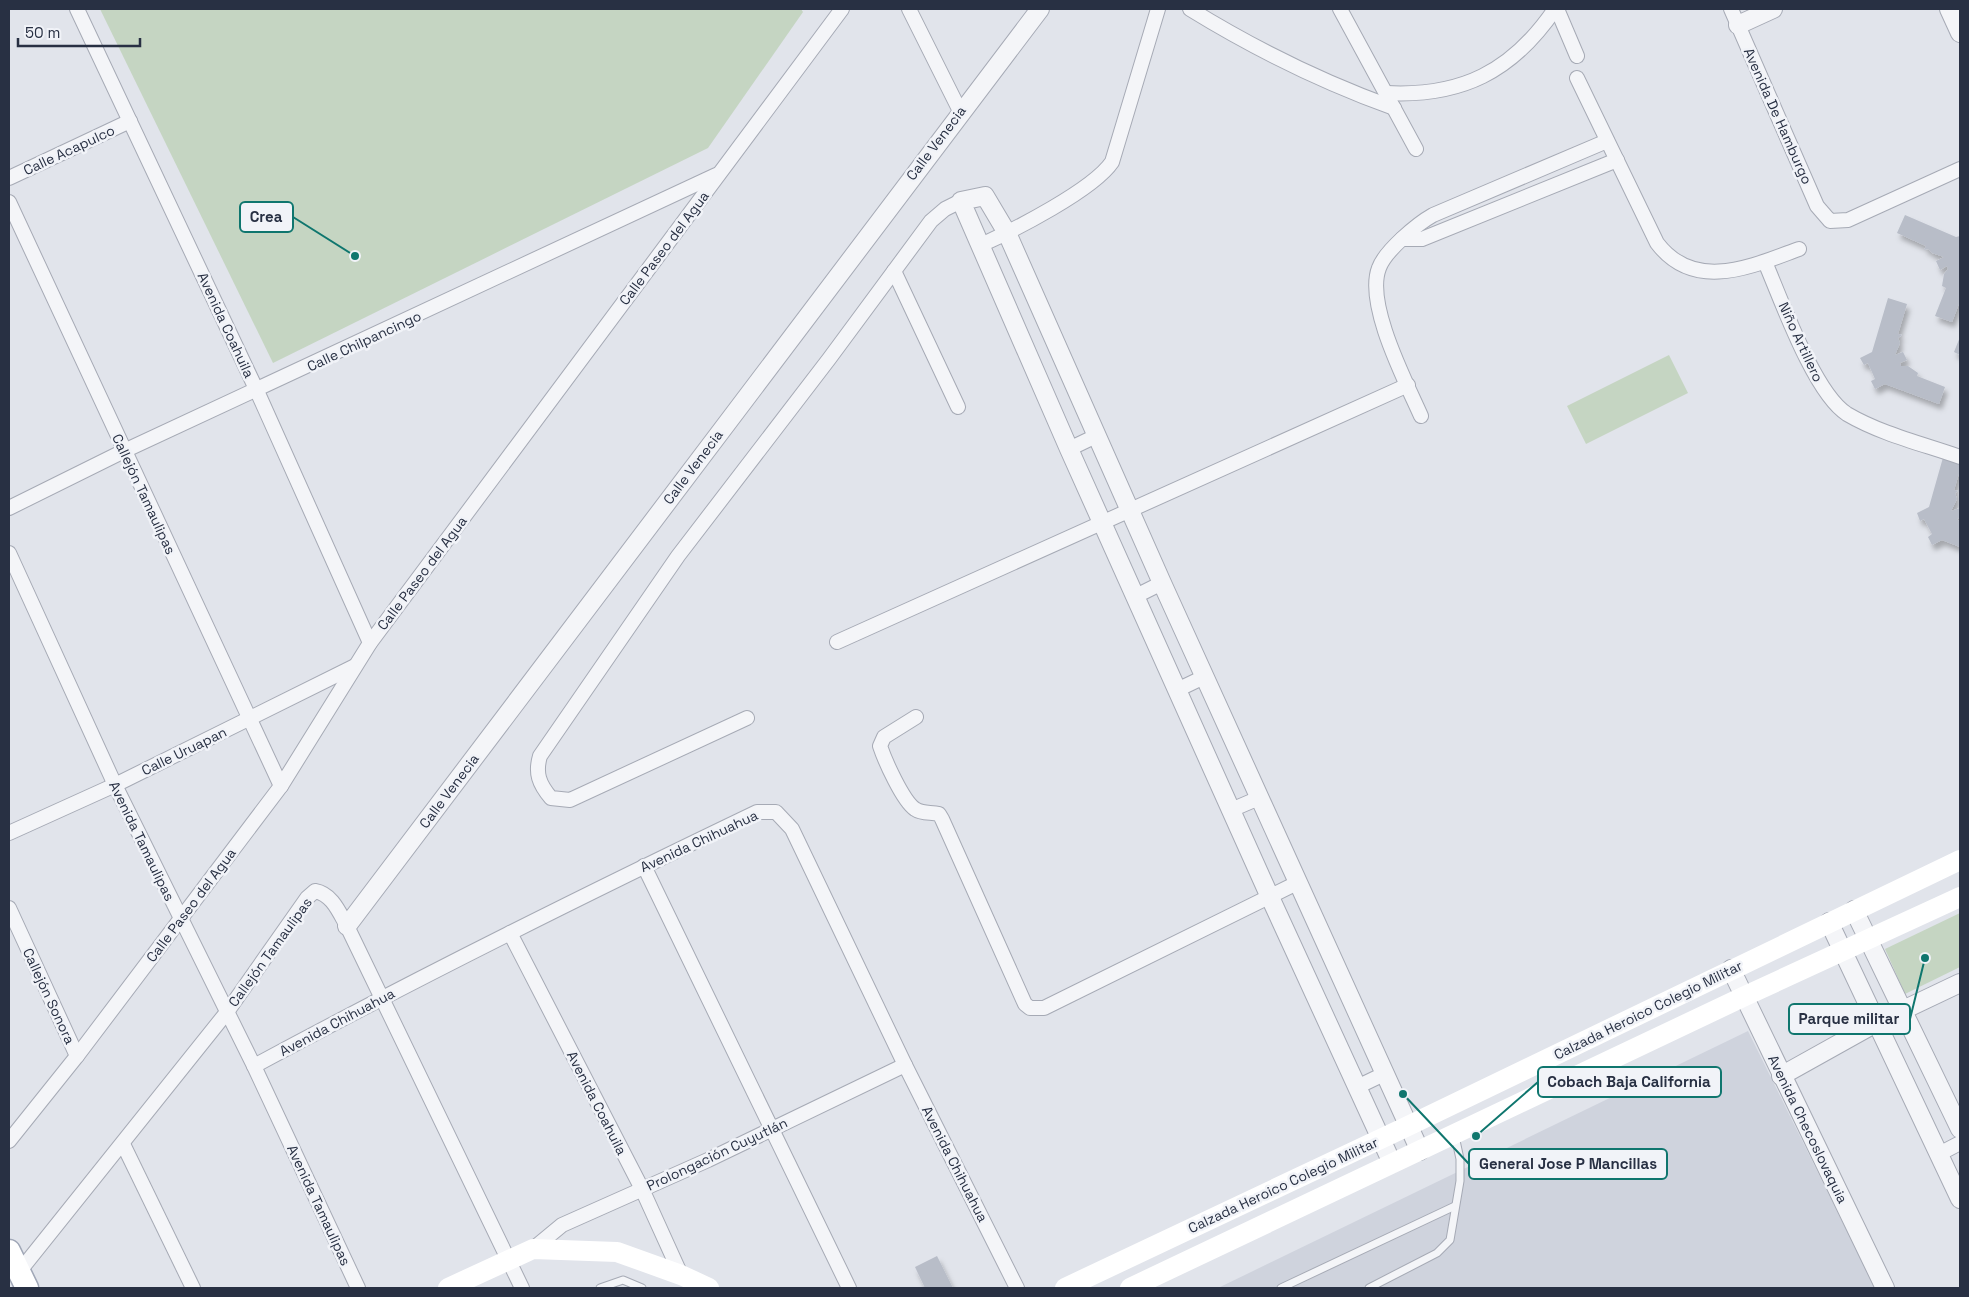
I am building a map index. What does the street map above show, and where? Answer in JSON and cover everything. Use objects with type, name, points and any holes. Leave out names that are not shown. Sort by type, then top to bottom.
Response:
[{"type":"main road","name":"Calzada Heroico Colegio Militar","points":[[1065,1288],[1381,1139],[1960,860]]},
{"type":"main road","name":"Calzada Heroico Colegio Militar","points":[[1130,1288],[1745,996],[1960,897]]},
{"type":"main road","points":[[448,1288],[533,1249],[617,1252],[684,1282],[709,1288]]},
{"type":"main road","points":[[9,1251],[20,1280]]},
{"type":"street","name":"Avenida Coahuila","points":[[77,9],[256,391],[370,643]]},
{"type":"street","name":"Calle Paseo del Agua","points":[[9,1141],[77,1056],[281,786],[370,643],[842,9]]},
{"type":"street","points":[[909,9],[960,111]]},
{"type":"street","name":"Calle Venecia","points":[[347,926],[960,111],[1040,9]]},
{"type":"street","points":[[981,245],[1036,217],[1104,173],[1112,162],[1158,9]]},
{"type":"street","points":[[1190,9],[1234,36],[1290,65],[1341,89],[1394,108]]},
{"type":"street","points":[[1340,9],[1416,149]]},
{"type":"street","points":[[1386,93],[1414,94],[1443,91],[1471,82],[1497,69],[1520,52],[1540,31],[1556,9],[1577,56]]},
{"type":"street","name":"Avenida De Hamburgo","points":[[1731,9],[1817,206],[1830,221],[1848,220],[1960,169]]},
{"type":"street","points":[[1738,25],[1774,9]]},
{"type":"street","points":[[1949,9],[1960,33]]},
{"type":"street","points":[[1577,78],[1657,243],[1665,253],[1694,270],[1720,274],[1765,262],[1800,249]]},
{"type":"street","name":"Calle Acapulco","points":[[9,178],[130,121]]},
{"type":"street","points":[[1422,416],[1378,311],[1375,288],[1379,267],[1409,230],[1433,215],[1608,141]]},
{"type":"street","points":[[1402,239],[1414,240],[1431,236],[1617,160]]},
{"type":"street","name":"Calle Chilpancingo","points":[[9,508],[124,451],[719,174]]},
{"type":"street","points":[[747,718],[570,800],[551,798],[540,786],[537,768],[540,756],[678,556],[931,221],[945,208],[961,201],[986,196],[1007,233],[1204,677],[1420,1151]]},
{"type":"street","points":[[961,201],[1069,449],[1268,895],[1392,1163]]},
{"type":"street","name":"Callejón Tamaulipas","points":[[9,202],[281,786]]},
{"type":"street","name":"Niño Artillero","points":[[1765,262],[1815,375],[1833,402],[1845,413],[1868,425],[1960,457]]},
{"type":"street","points":[[894,271],[958,407]]},
{"type":"street","points":[[836,642],[1130,512],[1408,385]]},
{"type":"street","points":[[1069,449],[1096,436]]},
{"type":"street","name":"Avenida Tamaulipas","points":[[9,553],[115,785],[180,920],[254,1066],[358,1288]]},
{"type":"street","points":[[1136,596],[1162,583]]},
{"type":"street","name":"Calle Uruapan","points":[[9,833],[115,785],[356,666]]},
{"type":"street","points":[[1177,690],[1204,677]]},
{"type":"street","points":[[916,717],[884,737],[880,746],[883,755],[908,802],[923,812],[939,814],[942,819],[1021,995],[1030,1008],[1044,1008],[1297,882]]},
{"type":"street","points":[[1231,810],[1259,798]]},
{"type":"street","name":"Avenida Chihuahua","points":[[254,1066],[382,998],[644,866],[757,812],[776,812],[792,829],[905,1064],[1017,1288]]},
{"type":"street","points":[[644,866],[849,1288]]},
{"type":"street","name":"Callejón Tamaulipas","points":[[20,1280],[122,1144],[227,1012],[307,898],[315,891],[324,892],[334,903],[347,926],[522,1288]]},
{"type":"street","name":"Callejón Sonora","points":[[9,908],[77,1056]]},
{"type":"street","points":[[1854,910],[1960,1129]]},
{"type":"street","points":[[1829,922],[1960,1199]]},
{"type":"street","name":"Avenida Coahuila","points":[[510,933],[642,1189],[684,1282]]},
{"type":"street","name":"Avenida Checoslovaquia","points":[[1731,969],[1884,1288]]},
{"type":"street","points":[[1781,1076],[1876,1023],[1960,982]]},
{"type":"street","name":"Prolongación Cuyutlán","points":[[533,1249],[562,1225],[708,1160],[905,1064]]},
{"type":"street","points":[[1357,1087],[1384,1074]]},
{"type":"street","points":[[1939,1154],[1960,1143]]},
{"type":"street","points":[[122,1144],[192,1288]]},
{"type":"lane","points":[[1369,1288],[1445,1247],[1450,1240],[1460,1181],[1460,1159],[1455,1133]]},
{"type":"lane","points":[[1281,1288],[1455,1206]]},
{"type":"lane","points":[[600,1288],[623,1280],[642,1288]]},
{"type":"shaded area","points":[[1748,1031],[1875,1288],[1218,1288]]},
{"type":"green space","points":[[100,9],[801,9],[803,12],[708,148],[273,363]]},
{"type":"green space","points":[[1669,355],[1688,393],[1586,444],[1567,406]]},
{"type":"green space","points":[[1960,913],[1960,967],[1905,994],[1885,949]]},
{"type":"building","points":[[1905,215],[1956,237],[1960,236],[1960,301],[1952,322],[1935,316],[1946,288],[1942,286],[1944,274],[1948,269],[1947,266],[1940,270],[1936,261],[1944,257],[1932,253],[1928,249],[1924,250],[1926,246],[1897,233]]},
{"type":"building","points":[[1888,298],[1907,304],[1898,334],[1902,335],[1898,338],[1900,343],[1895,355],[1903,352],[1907,360],[1900,363],[1901,366],[1908,366],[1918,373],[1917,376],[1945,387],[1939,404],[1885,384],[1875,389],[1871,381],[1875,379],[1868,363],[1864,365],[1860,358],[1872,352]]},
{"type":"building","points":[[1960,337],[1960,355],[1954,352]]},
{"type":"building","points":[[1944,454],[1960,459],[1960,470],[1954,490],[1958,491],[1955,493],[1957,499],[1951,511],[1960,508],[1960,517],[1957,519],[1960,522],[1960,547],[1942,540],[1932,545],[1928,537],[1932,534],[1924,519],[1920,521],[1917,513],[1929,507]]},
{"type":"building","points":[[937,1256],[953,1288],[925,1288],[915,1267]]},
{"type":"place","name":"Crea","points":[[355,256]]},
{"type":"place","name":"Parque militar","points":[[1925,958]]},
{"type":"place","name":"General Jose P Mancillas","points":[[1403,1094]]},
{"type":"place","name":"Cobach Baja California","points":[[1476,1136]]}]
